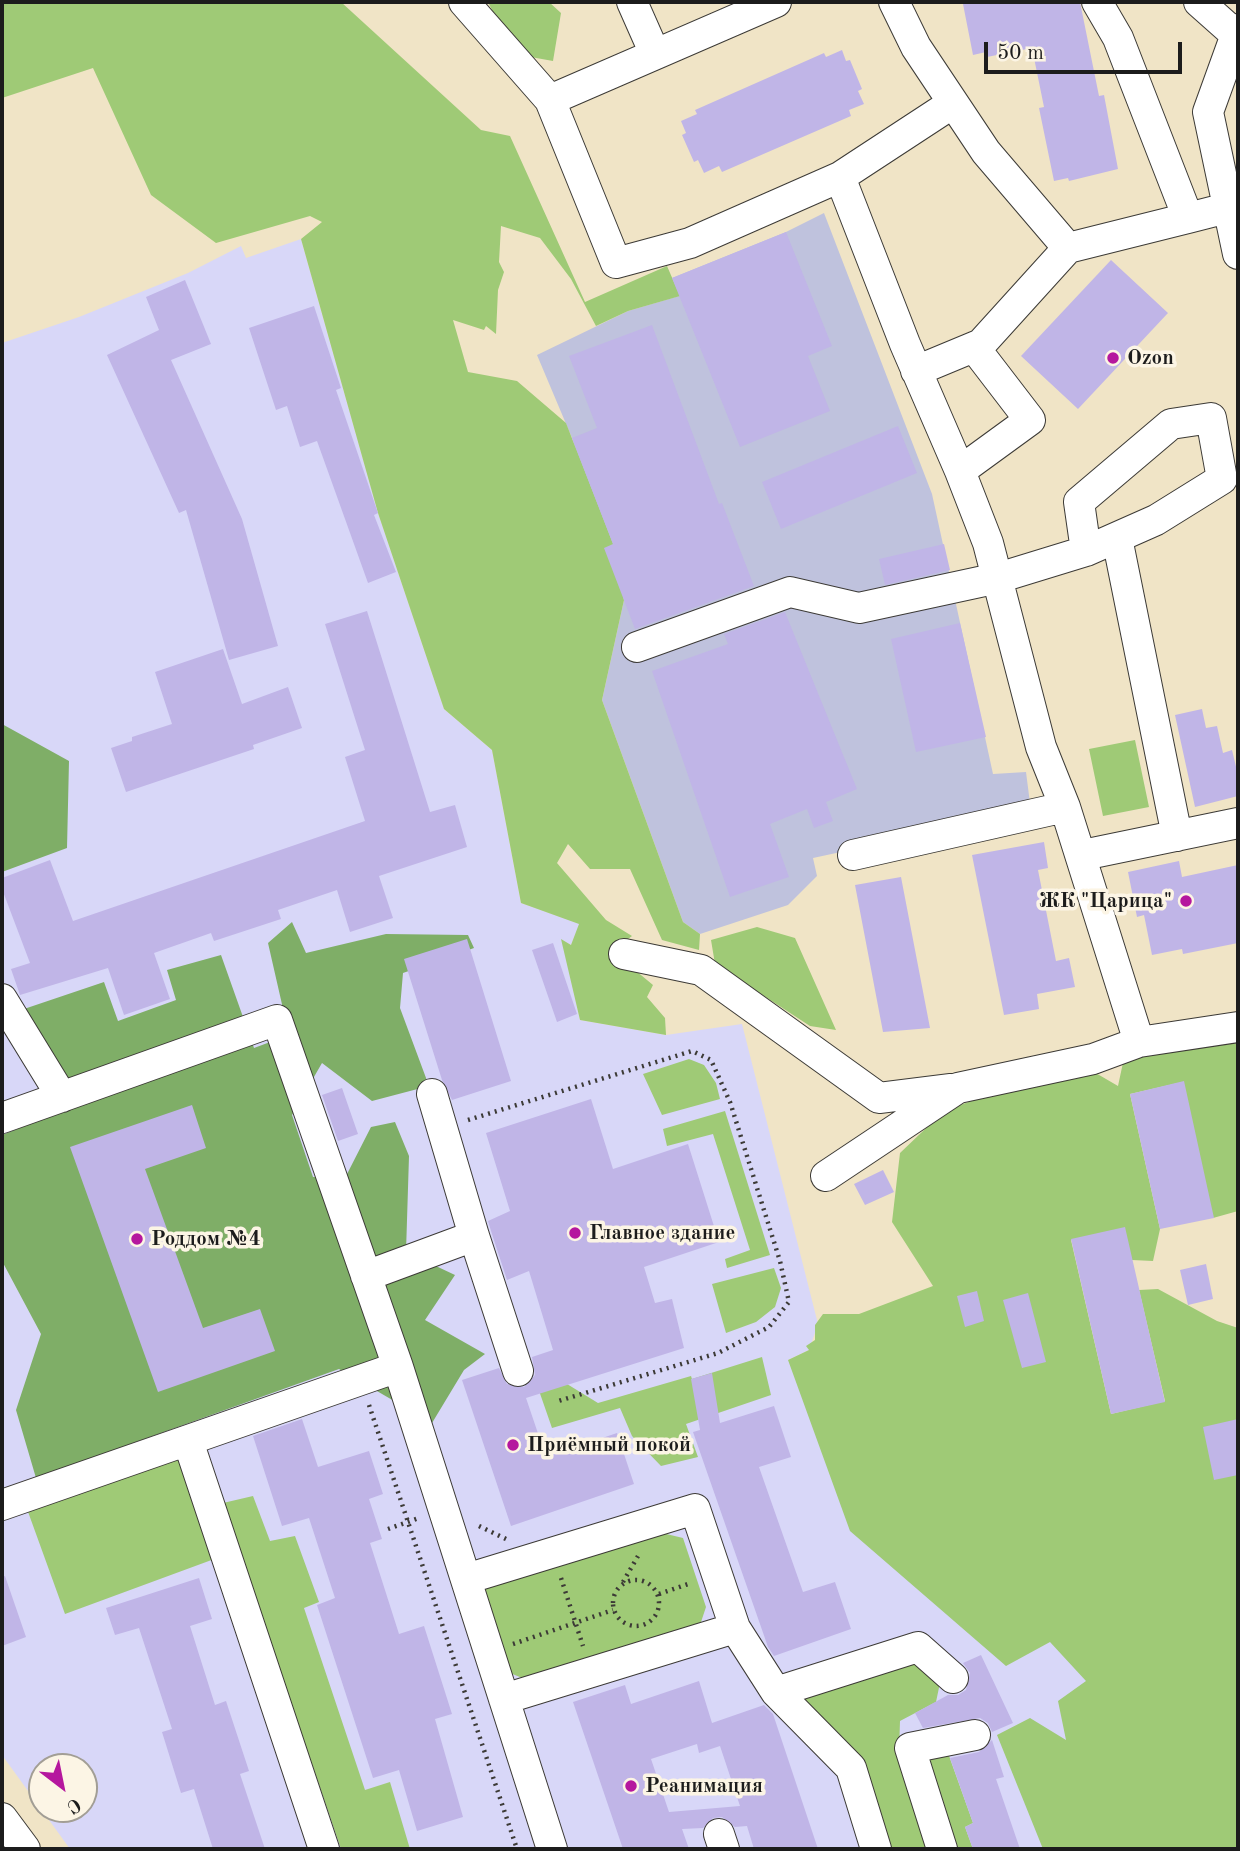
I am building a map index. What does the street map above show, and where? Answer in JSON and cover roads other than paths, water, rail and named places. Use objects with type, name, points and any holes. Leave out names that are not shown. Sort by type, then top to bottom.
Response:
[{"type":"street","points":[[464,2],[550,100],[616,263],[690,243],[840,177],[953,103]]},
{"type":"street","points":[[632,2],[655,54]]},
{"type":"street","points":[[550,100],[776,2]]},
{"type":"street","points":[[894,2],[916,47],[986,152],[1068,248]]},
{"type":"street","points":[[1097,2],[1118,37]]},
{"type":"street","points":[[1109,2],[1118,37],[1188,218]]},
{"type":"street","points":[[1199,2],[1237,31],[1208,111],[1238,254]]},
{"type":"street","points":[[840,177],[916,371],[960,471],[998,578],[1041,747],[1083,855],[1139,1042]]},
{"type":"street","points":[[916,371],[981,344],[1068,248],[1227,208]]},
{"type":"street","points":[[960,471],[1030,420],[974,347]]},
{"type":"street","points":[[637,647],[790,592],[859,608],[998,578],[1086,551],[1156,520],[1222,478],[1211,418],[1171,424],[1079,502],[1086,551]]},
{"type":"street","points":[[1117,538],[1177,836]]},
{"type":"street","points":[[853,855],[1065,807]]},
{"type":"street","points":[[1083,855],[1238,823]]},
{"type":"street","points":[[624,954],[701,971],[878,1098],[958,1088],[1094,1059],[1139,1042],[1238,1027]]},
{"type":"street","points":[[2,999],[62,1097]]},
{"type":"street","points":[[2,1118],[277,1020],[398,1367],[552,1849]]},
{"type":"street","points":[[826,1176],[958,1088]]},
{"type":"street","points":[[432,1094],[518,1371]]},
{"type":"street","points":[[366,1276],[474,1236]]},
{"type":"street","points":[[2,1506],[398,1367]]},
{"type":"street","points":[[188,1441],[324,1849]]},
{"type":"street","points":[[466,1579],[695,1509],[735,1628],[776,1692],[851,1768],[876,1849]]},
{"type":"street","points":[[504,1699],[735,1628]]},
{"type":"street","points":[[776,1692],[918,1647],[953,1678]]},
{"type":"street","points":[[942,1849],[911,1748],[975,1735]]},
{"type":"street","points":[[2,1818],[25,1849]]},
{"type":"place","name":"Ozon","points":[[1113,358]]},
{"type":"place","name":"ЖК \"Царица\"","points":[[1186,901]]},
{"type":"place","name":"Главное здание","points":[[575,1233]]},
{"type":"place","name":"Роддом №4","points":[[137,1239]]},
{"type":"place","name":"Приёмный покой","points":[[513,1445]]},
{"type":"place","name":"Реанимация","points":[[631,1786]]}]
